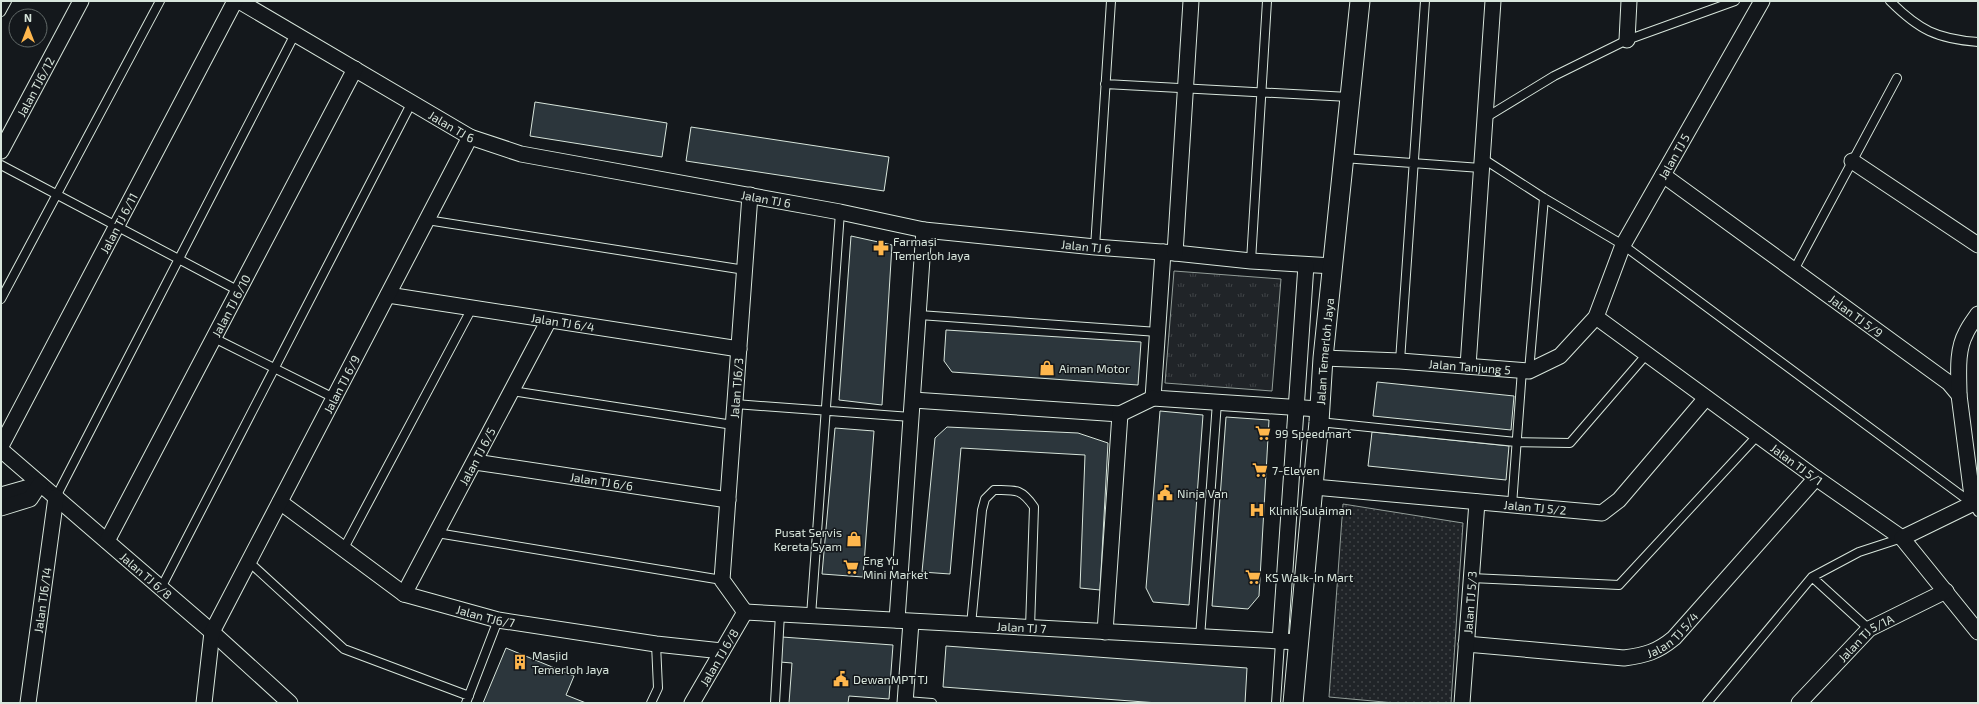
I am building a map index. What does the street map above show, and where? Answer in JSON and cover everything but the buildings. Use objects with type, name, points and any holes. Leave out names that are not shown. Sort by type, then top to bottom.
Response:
[{"type":"street","name":"Jalan TJ6/12","points":[[1,152],[6,132],[81,1]]},
{"type":"street","name":"Jalan TJ 6/11","points":[[1,446],[235,1]]},
{"type":"street","name":"Jalan TJ 6","points":[[239,1],[470,137],[521,154],[750,195],[924,230],[1095,247],[1169,252],[1251,261],[1333,266]]},
{"type":"street","points":[[1153,398],[1158,332],[1169,252],[1186,89],[1191,1]]},
{"type":"street","name":"Jalan Temerloh Jaya","points":[[1293,703],[1289,642],[1314,487],[1323,358],[1360,1]]},
{"type":"street","points":[[1468,366],[1492,1]]},
{"type":"street","points":[[1626,40],[1629,1]]},
{"type":"street","name":"Jalan TJ 5","points":[[1596,317],[1623,245],[1762,1]]},
{"type":"street","name":"Jalan TJ 6/10","points":[[107,541],[355,69]]},
{"type":"street","name":"Jalan TJ 6/9","points":[[212,632],[470,137]]},
{"type":"street","points":[[1852,161],[1978,245]]},
{"type":"street","name":"Jalan TJ 5/9","points":[[1663,176],[1949,383],[1959,395]]},
{"type":"street","name":"Jalan TJ6/3","points":[[722,580],[750,195]]},
{"type":"street","points":[[906,702],[904,621],[911,417],[924,230]]},
{"type":"street","points":[[1289,642],[1296,408],[1306,264]]},
{"type":"street","name":"Jalan TJ 6/4","points":[[388,295],[739,349]]},
{"type":"street","points":[[1902,538],[1976,506],[1959,395],[1959,361],[1965,334],[1978,314]]},
{"type":"street","points":[[1526,370],[1560,356],[1596,317]]},
{"type":"street","name":"Jalan TJ 5/1","points":[[1596,317],[1816,478],[1902,538],[1978,632]]},
{"type":"street","name":"Jalan TJ 6/5","points":[[404,594],[549,320]]},
{"type":"street","name":"Jalan Tanjung 5","points":[[1323,358],[1400,361],[1526,370]]},
{"type":"street","points":[[912,400],[1120,414],[1153,398],[1296,408],[1319,416]]},
{"type":"street","name":"Jalan TJ 5/2","points":[[1314,487],[1602,513],[1619,500],[1706,398]]},
{"type":"street","points":[[1105,632],[1120,414]]},
{"type":"street","name":"Jalan TJ 6/8","points":[[1,450],[212,632],[290,703]]},
{"type":"street","name":"Jalan TJ 6/6","points":[[475,462],[728,500]]},
{"type":"street","name":"Jalan TJ 5/4","points":[[1466,644],[1624,658],[1660,650],[1674,638],[1816,478]]},
{"type":"street","points":[[1,495],[40,484]]},
{"type":"street","points":[[1,508],[30,499],[40,484]]},
{"type":"street","name":"Jalan TJ6/14","points":[[28,703],[56,497]]},
{"type":"street","name":"Jalan TJ6/7","points":[[280,502],[404,594],[498,620],[656,644],[722,651]]},
{"type":"street","name":"Jalan TJ 5/3","points":[[1462,703],[1477,502]]},
{"type":"street","points":[[722,580],[745,612]]},
{"type":"street","name":"Jalan TJ 5/1A","points":[[1800,703],[1870,629],[1946,591]]},
{"type":"street","name":"Jalan TJ 6/8","points":[[692,703],[745,612]]},
{"type":"street","name":"Jalan TJ 7","points":[[745,612],[1289,642]]},
{"type":"street","points":[[204,703],[212,632]]},
{"type":"lane","points":[[1,12],[7,1]]},
{"type":"lane","points":[[1,299],[160,1]]},
{"type":"lane","points":[[1095,247],[1111,1]]},
{"type":"lane","points":[[1251,261],[1267,1]]},
{"type":"lane","points":[[1400,361],[1425,1]]},
{"type":"lane","points":[[1485,118],[1554,76],[1626,40],[1735,1]]},
{"type":"lane","points":[[1890,1],[1908,20],[1931,32],[1957,40],[1978,42]]},
{"type":"lane","points":[[56,497],[177,259],[295,34]]},
{"type":"lane","points":[[1794,270],[1897,78]]},
{"type":"lane","points":[[1105,84],[1349,98]]},
{"type":"lane","points":[[161,588],[412,102]]},
{"type":"lane","points":[[1343,158],[1414,164],[1482,163],[1623,245],[1976,506]]},
{"type":"lane","points":[[1,165],[238,291]]},
{"type":"lane","points":[[1512,505],[1516,442],[1526,370],[1544,198]]},
{"type":"lane","points":[[811,616],[840,212]]},
{"type":"lane","points":[[427,220],[745,270]]},
{"type":"lane","points":[[343,550],[472,308]]},
{"type":"lane","points":[[919,315],[1158,332]]},
{"type":"lane","points":[[214,338],[334,398]]},
{"type":"lane","points":[[1319,416],[1516,442],[1570,444],[1646,355]]},
{"type":"lane","points":[[512,391],[733,425]]},
{"type":"lane","points":[[1200,638],[1217,402]]},
{"type":"lane","points":[[735,404],[911,417]]},
{"type":"lane","points":[[1472,578],[1619,584],[1758,435]]},
{"type":"lane","points":[[971,625],[982,510],[985,498],[994,490],[1019,490],[1027,496],[1034,507],[1030,628]]},
{"type":"lane","points":[[437,533],[722,580]]},
{"type":"lane","points":[[1707,703],[1812,577],[1860,552],[1902,538]]},
{"type":"lane","points":[[249,562],[344,649],[467,700],[498,620]]},
{"type":"lane","points":[[1812,577],[1870,629]]},
{"type":"lane","points":[[775,703],[780,614]]},
{"type":"lane","points":[[1276,703],[1289,642]]},
{"type":"lane","points":[[651,703],[658,688],[656,644]]},
{"type":"lane","points":[[906,702],[932,703]]},
{"type":"green space","points":[[1174,271],[1281,279],[1272,391],[1165,383]]},
{"type":"green space","points":[[1343,504],[1463,523],[1451,703],[1395,703],[1329,697]]},
{"type":"place","name":"Farmasi Temerloh Jaya","points":[[881,248]]},
{"type":"place","name":"Aiman Motor","points":[[1047,368]]},
{"type":"place","name":"99 Speedmart","points":[[1263,433]]},
{"type":"place","name":"7-Eleven","points":[[1260,470]]},
{"type":"place","name":"Ninja Van","points":[[1165,493]]},
{"type":"place","name":"Klinik Sulaiman","points":[[1257,510]]},
{"type":"place","name":"Pusat Servis Kereta Syam","points":[[854,539]]},
{"type":"place","name":"Eng Yu Mini Market","points":[[851,567]]},
{"type":"place","name":"KS Walk-In Mart","points":[[1253,577]]},
{"type":"place","name":"Masjid Temerloh Jaya","points":[[520,662]]},
{"type":"place","name":"DewanMPT TJ","points":[[841,679]]}]
